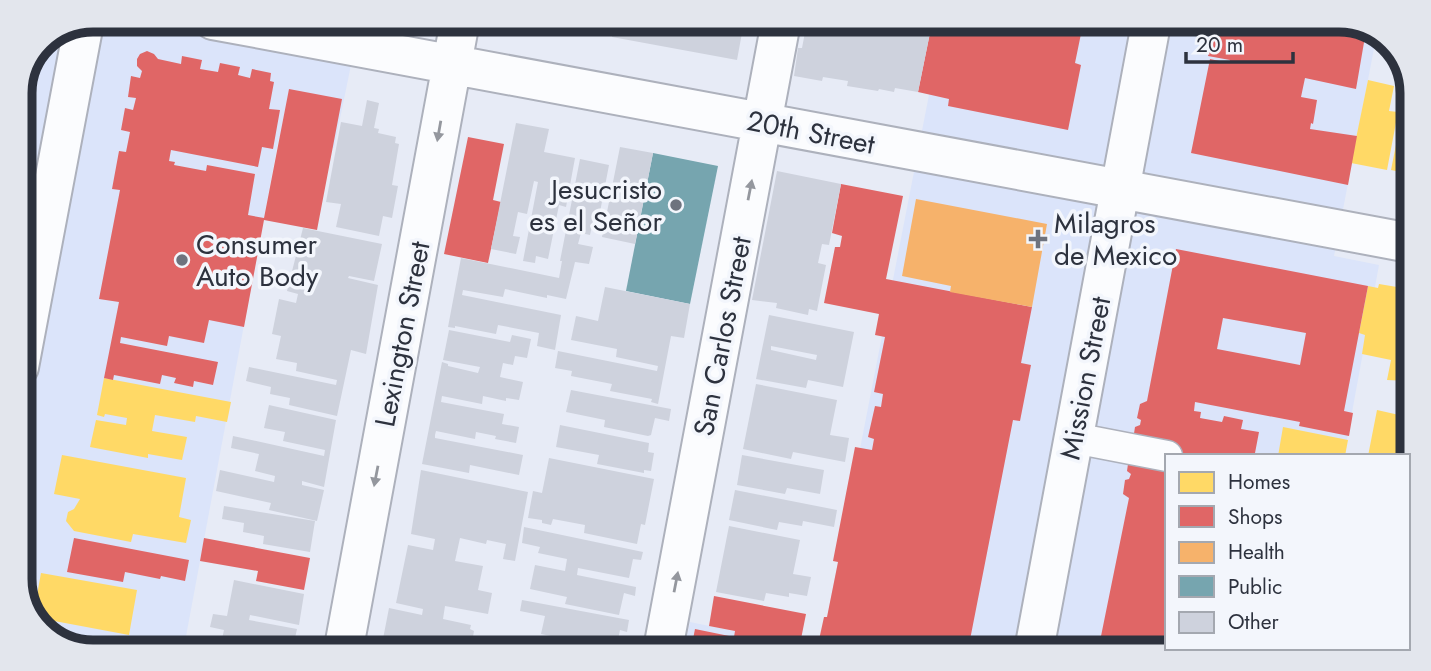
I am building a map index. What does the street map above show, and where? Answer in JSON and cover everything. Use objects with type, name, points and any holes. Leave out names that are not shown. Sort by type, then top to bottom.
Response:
[{"type":"street","name":"20th Street","points":[[278,32],[1399,241]]},
{"type":"street","name":"Lexington Street","points":[[345,640],[458,32]]},
{"type":"street","name":"San Carlos Street","points":[[665,640],[779,32]]},
{"type":"street","name":"Mission Street","points":[[1036,640],[1150,32]]},
{"type":"street","points":[[32,299],[82,33]]},
{"type":"street","points":[[1074,438],[1165,456]]},
{"type":"shaded area","points":[[321,32],[351,65],[334,148],[279,137],[185,640],[92,640],[69,635],[49,622],[35,598],[32,583],[32,88],[38,65],[52,47],[69,36],[80,33]]},
{"type":"shaded area","points":[[941,32],[1339,32],[1362,36],[1375,43],[1334,256],[1379,265],[1344,454],[1165,454],[1165,640],[823,640]]},
{"type":"shaded area","points":[[690,622],[777,640],[686,640]]},
{"type":"building: Homes","points":[[1368,80],[1394,86],[1389,111],[1398,112],[1387,170],[1351,163]]},
{"type":"building: Homes","points":[[1399,129],[1399,172],[1391,170]]},
{"type":"building: Homes","points":[[1379,284],[1399,287],[1400,381],[1387,380],[1391,360],[1362,354],[1365,335],[1359,333],[1368,286],[1378,288]]},
{"type":"building: Homes","points":[[104,378],[231,402],[227,422],[196,416],[195,422],[155,415],[152,431],[187,437],[182,460],[148,454],[148,458],[90,447],[96,420],[126,425],[127,418],[97,415]]},
{"type":"building: Homes","points":[[1377,410],[1400,415],[1400,454],[1368,454]]},
{"type":"building: Homes","points":[[1283,427],[1348,440],[1345,454],[1278,454]]},
{"type":"building: Homes","points":[[62,455],[186,478],[179,517],[191,520],[186,543],[133,534],[131,542],[74,531],[66,521],[68,512],[74,509],[80,499],[54,494]]},
{"type":"building: Homes","points":[[41,573],[137,590],[129,635],[47,620],[36,600]]},
{"type":"building: Shops","points":[[930,32],[1081,32],[1075,63],[1081,65],[1068,130],[948,106],[949,99],[918,92]]},
{"type":"building: Shops","points":[[1213,32],[1339,32],[1365,38],[1356,89],[1305,78],[1301,97],[1317,100],[1310,129],[1357,136],[1348,185],[1191,153],[1210,59],[1229,63],[1230,60],[1208,56]]},
{"type":"building: Shops","points":[[147,51],[158,59],[181,64],[182,56],[202,60],[200,69],[218,72],[220,63],[240,67],[238,75],[250,78],[252,69],[271,73],[270,81],[274,82],[269,109],[280,110],[273,149],[262,147],[258,167],[171,150],[169,161],[175,162],[174,165],[206,171],[207,165],[255,174],[248,215],[264,218],[289,89],[342,99],[317,230],[264,220],[244,327],[209,320],[204,343],[169,336],[167,346],[121,337],[120,343],[218,362],[213,385],[194,381],[193,387],[174,383],[176,378],[162,375],[160,384],[114,375],[113,380],[104,378],[119,302],[99,299],[120,190],[112,189],[119,151],[126,152],[130,132],[121,130],[125,108],[133,110],[136,98],[128,97],[131,76],[140,78],[142,71],[137,66],[137,59]]},
{"type":"building: Shops","points":[[468,137],[504,144],[493,200],[501,202],[488,263],[444,254]]},
{"type":"building: Shops","points":[[841,184],[903,196],[886,279],[1032,307],[1021,363],[1031,365],[1020,421],[1013,420],[970,640],[819,640],[824,617],[827,617],[838,562],[833,561],[855,447],[872,450],[874,439],[868,437],[875,406],[881,407],[883,394],[874,392],[885,337],[875,335],[879,314],[824,303],[835,247],[840,247],[842,236],[832,233]]},
{"type":"building: Shops","points":[[1176,249],[1368,286],[1344,411],[1353,413],[1349,436],[1299,426],[1300,422],[1195,402],[1194,411],[1201,412],[1200,418],[1222,422],[1224,416],[1243,420],[1241,429],[1259,432],[1256,454],[1180,454],[1133,440],[1135,427],[1140,425],[1141,420],[1137,418],[1140,404],[1147,401]],"holes":[[[1223,318],[1306,333],[1300,365],[1217,349]]]},
{"type":"building: Shops","points":[[1129,457],[1165,458],[1165,640],[1100,640],[1129,498],[1123,494],[1125,480],[1129,479],[1131,474],[1127,471]]},
{"type":"building: Shops","points":[[74,538],[189,560],[185,581],[125,572],[123,582],[67,572]]},
{"type":"building: Shops","points":[[204,538],[310,558],[304,590],[256,581],[258,571],[200,561]]},
{"type":"building: Shops","points":[[714,596],[806,614],[801,640],[693,640],[695,629],[734,637],[735,631],[709,626]]},
{"type":"building: Health","points":[[916,199],[1047,224],[1032,307],[950,292],[951,286],[902,276]]},
{"type":"building: Public","name":"Jesucristo es el Señor","points":[[653,153],[718,166],[690,304],[626,291]]},
{"type":"building: Other","points":[[613,32],[742,32],[737,60],[612,37]]},
{"type":"building: Other","points":[[805,32],[930,32],[918,92],[895,88],[894,92],[878,91],[847,86],[848,81],[823,77],[822,81],[794,76],[798,48],[802,48]]},
{"type":"building: Other","points":[[367,100],[379,103],[374,128],[379,129],[378,133],[396,137],[395,143],[399,144],[392,185],[398,186],[392,218],[383,216],[379,236],[336,227],[341,204],[326,202],[341,122],[362,126]]},
{"type":"building: Other","points":[[516,123],[549,129],[544,152],[575,158],[566,207],[559,205],[548,259],[536,256],[535,263],[523,261],[538,182],[534,181],[527,214],[518,212],[513,236],[520,237],[516,254],[491,249]]},
{"type":"building: Other","points":[[620,147],[653,153],[635,244],[602,237]]},
{"type":"building: Other","points":[[580,159],[609,165],[600,212],[595,211],[590,235],[581,233],[578,244],[593,247],[589,264],[575,262],[566,299],[505,289],[503,297],[463,290],[462,295],[561,315],[555,350],[537,346],[539,333],[498,325],[496,334],[448,327],[461,258],[559,278]]},
{"type":"building: Other","points":[[777,171],[841,184],[829,245],[822,244],[818,263],[826,265],[817,311],[809,309],[808,315],[776,308],[777,303],[752,300]]},
{"type":"building: Other","points":[[303,228],[382,244],[374,281],[349,276],[348,278],[378,285],[366,354],[351,350],[337,416],[289,405],[290,398],[270,394],[271,387],[246,381],[249,367],[336,385],[337,380],[296,371],[297,363],[276,359],[281,336],[272,334],[279,299],[296,303],[298,294],[287,291]]},
{"type":"building: Other","points":[[605,287],[690,304],[684,338],[671,336],[658,404],[651,402],[652,399],[610,391],[612,384],[571,376],[572,371],[555,368],[558,351],[657,371],[658,366],[616,357],[617,349],[571,340],[576,316],[598,321]]},
{"type":"building: Other","points":[[769,315],[854,332],[843,387],[808,380],[806,388],[756,379]],"holes":[[[771,346],[817,355],[816,360],[771,350]]]},
{"type":"building: Other","points":[[449,330],[510,342],[512,335],[531,339],[527,358],[515,356],[513,365],[503,363],[500,377],[523,382],[519,400],[506,398],[506,401],[483,396],[482,404],[442,396],[441,402],[504,414],[502,424],[519,427],[516,443],[476,432],[475,439],[436,431],[435,435],[435,438],[523,455],[519,475],[470,465],[469,473],[422,464],[442,362],[478,373],[480,367],[443,360]]},
{"type":"building: Other","points":[[756,384],[837,400],[830,435],[849,438],[845,462],[793,452],[791,459],[743,449]]},
{"type":"building: Other","points":[[571,390],[671,409],[669,421],[655,418],[651,435],[648,436],[604,427],[605,420],[566,412]]},
{"type":"building: Other","points":[[269,405],[336,420],[324,487],[302,481],[302,485],[324,490],[317,521],[269,510],[271,503],[216,491],[220,470],[274,482],[275,476],[255,471],[259,454],[231,448],[233,436],[324,456],[325,450],[283,441],[285,432],[264,428]]},
{"type":"building: Other","points":[[560,425],[649,443],[648,452],[654,453],[651,471],[644,470],[644,473],[597,464],[599,455],[556,447]]},
{"type":"building: Other","points":[[742,455],[824,470],[820,494],[787,488],[785,494],[737,485]]},
{"type":"building: Other","points":[[549,458],[654,479],[645,525],[641,524],[637,544],[584,533],[585,525],[553,519],[551,525],[542,523],[542,520],[528,518],[533,491],[542,493]]},
{"type":"building: Other","points":[[421,470],[528,492],[515,561],[503,559],[506,544],[487,540],[486,544],[460,538],[455,561],[483,566],[478,590],[492,593],[488,614],[445,606],[443,619],[471,625],[470,629],[474,631],[472,640],[383,640],[389,608],[422,615],[423,609],[396,603],[408,545],[433,550],[435,539],[411,534]]},
{"type":"building: Other","points":[[735,490],[837,510],[834,527],[803,521],[802,526],[779,522],[777,530],[729,520]]},
{"type":"building: Other","points":[[224,506],[315,521],[310,552],[263,544],[264,536],[243,532],[244,523],[222,519]]},
{"type":"building: Other","points":[[729,526],[800,540],[793,574],[811,577],[807,596],[789,593],[789,597],[766,593],[764,601],[716,592]]},
{"type":"building: Other","points":[[524,527],[643,552],[641,560],[633,559],[629,578],[578,568],[577,575],[636,587],[635,596],[624,593],[619,615],[565,604],[567,597],[530,589],[535,565],[565,571],[567,559],[538,553],[540,547],[522,543]]},
{"type":"building: Other","points":[[234,580],[304,594],[299,625],[250,615],[249,620],[297,629],[295,640],[222,639],[224,630],[210,627],[213,614],[227,616]]},
{"type":"building: Other","points":[[522,600],[629,620],[627,632],[620,630],[618,640],[571,640],[541,634],[545,616],[520,611]]},
{"type":"place","name":"Jesucristo es el Señor","points":[[676,205]]},
{"type":"place","name":"Milagros de Mexico","points":[[1038,239]]},
{"type":"place","name":"Consumer Auto Body","points":[[182,260]]}]
